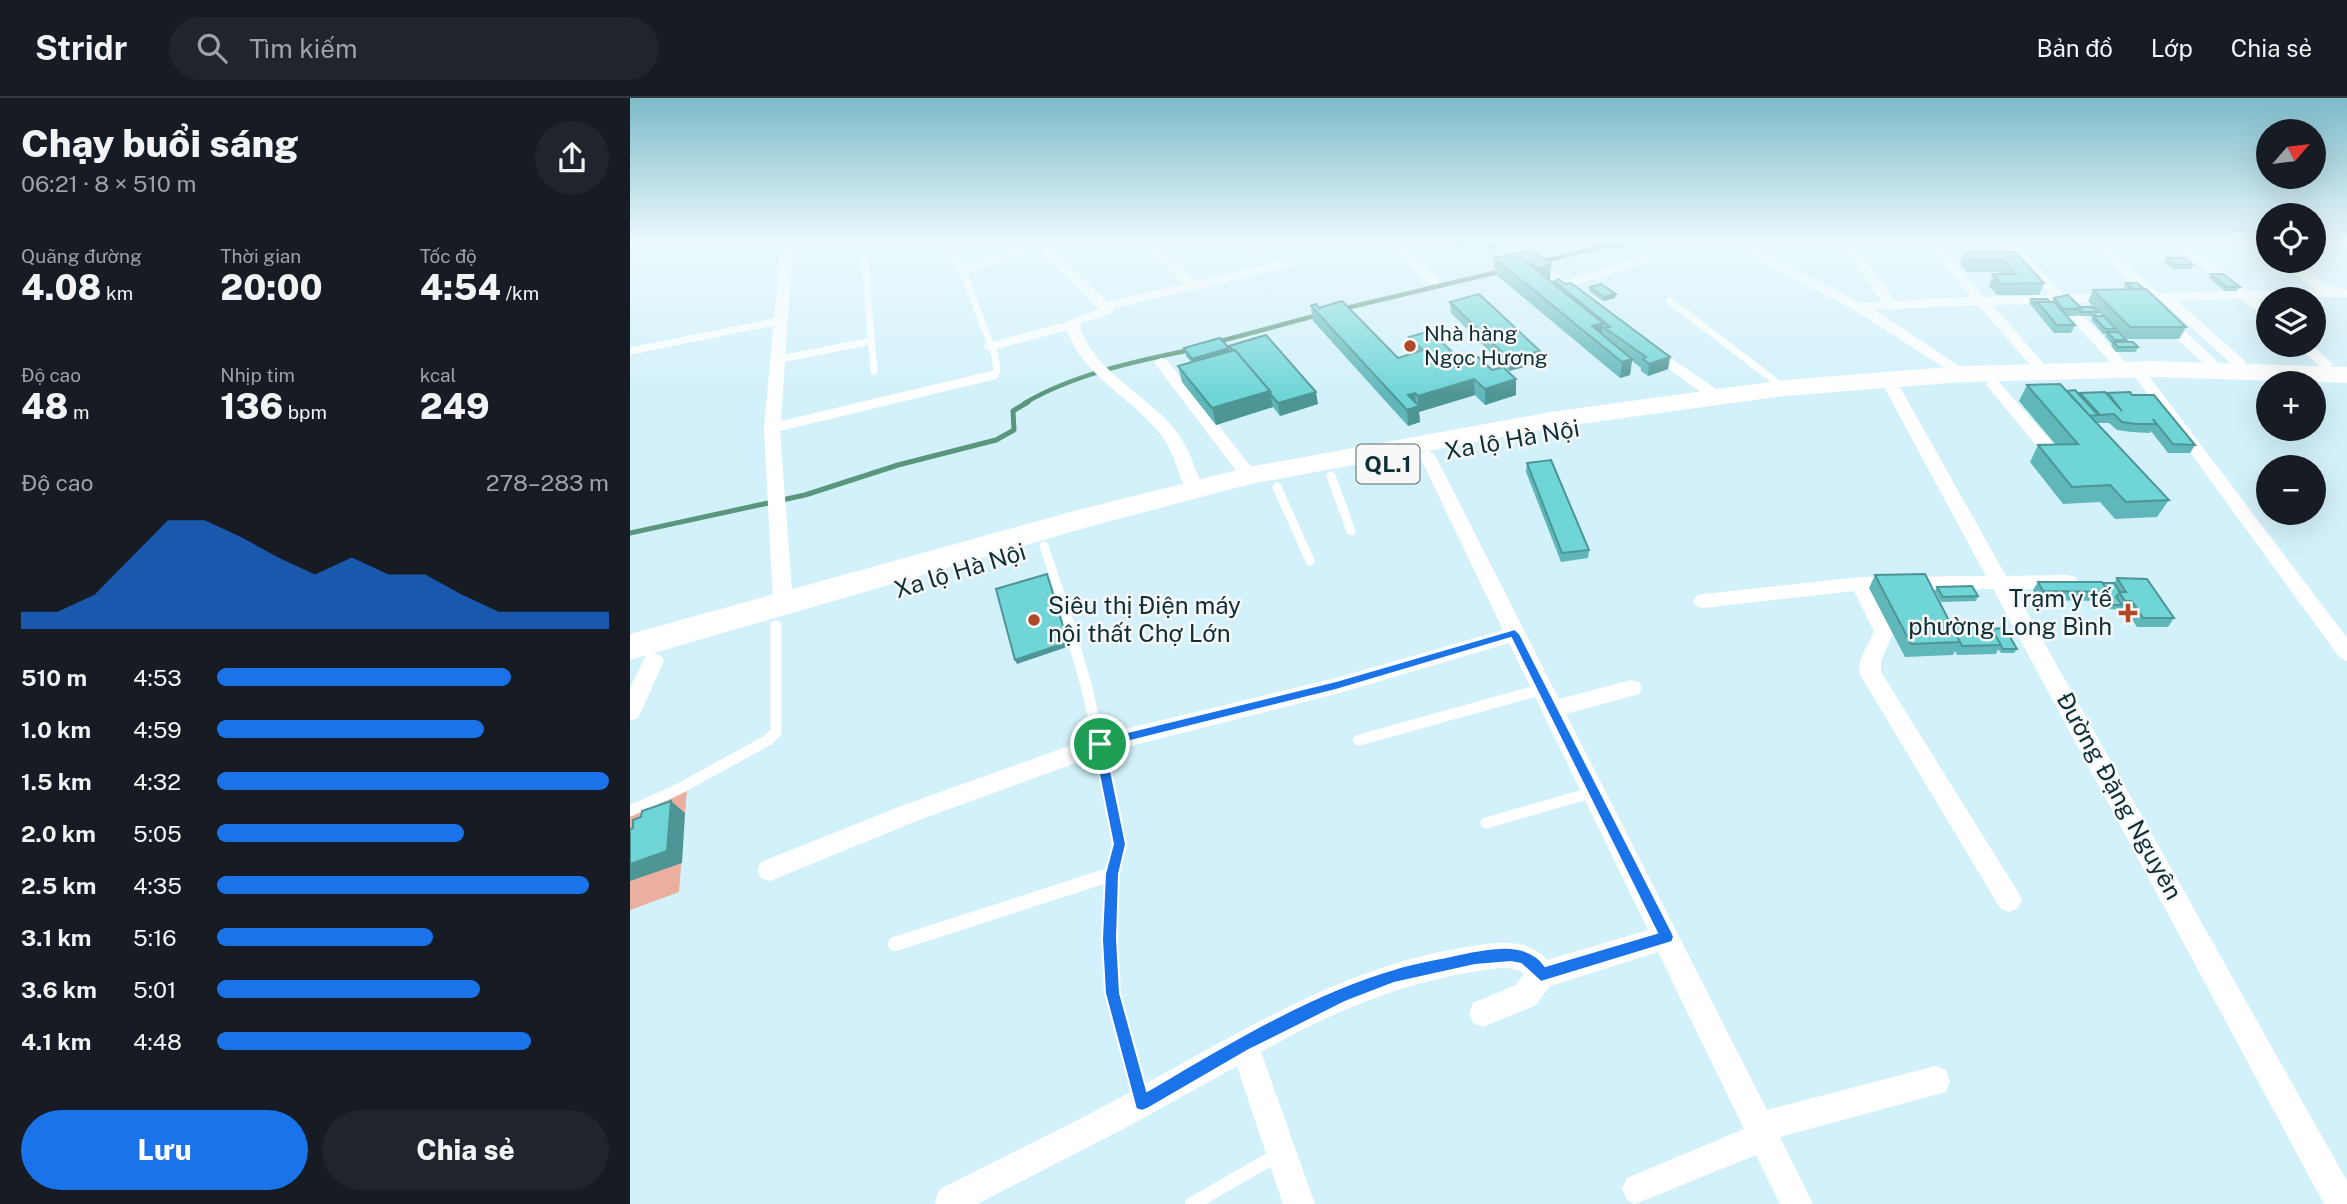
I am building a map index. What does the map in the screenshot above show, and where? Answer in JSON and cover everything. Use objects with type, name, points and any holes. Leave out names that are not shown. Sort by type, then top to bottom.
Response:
[{"type":"highway","name":"QL.1","points":[[2222,369],[2256,375]]},
{"type":"highway","name":"QL.1","points":[[2147,374],[2222,369],[2333,372],[2347,385]]},
{"type":"highway","points":[[1428,448],[1716,396],[1784,388],[2042,370],[2147,374]]},
{"type":"highway","name":"Xa lộ Hà Nội","points":[[780,615],[1085,518],[1249,476],[1428,448],[1709,408],[1893,389],[2147,374],[2207,388],[2256,390]]},
{"type":"highway","points":[[2326,394],[2347,395]]},
{"type":"highway","name":"Xa lộ Hà Nội","points":[[642,654],[780,615],[1277,487],[1331,476],[1428,448]]},
{"type":"street","points":[[780,615],[772,428],[781,293]]},
{"type":"street","points":[[990,347],[1071,325],[1107,312],[1106,306],[1093,293]]},
{"type":"street","points":[[1106,306],[1161,293]]},
{"type":"street","points":[[1573,293],[1595,309]]},
{"type":"street","points":[[1831,293],[1859,307],[1962,374]]},
{"type":"street","points":[[1882,293],[1890,304]]},
{"type":"street","points":[[1972,293],[2042,370]]},
{"type":"street","points":[[2055,293],[2147,374],[2347,653]]},
{"type":"street","points":[[2147,293],[2222,369]]},
{"type":"street","points":[[2241,293],[2256,305]]},
{"type":"street","points":[[1859,307],[1979,301],[2311,293]]},
{"type":"street","points":[[2329,293],[2347,306]]},
{"type":"street","points":[[2153,298],[2222,369]]},
{"type":"street","points":[[1071,325],[1089,354],[1105,372],[1168,431],[1195,490]]},
{"type":"street","points":[[1639,340],[1716,396]]},
{"type":"street","points":[[2317,357],[2333,372]]},
{"type":"street","points":[[1161,362],[1249,476]]},
{"type":"street","points":[[772,428],[991,376]]},
{"type":"street","points":[[1993,383],[2052,453]]},
{"type":"street","name":"Đường Đặng Nguyên","points":[[1893,389],[2342,1204]]},
{"type":"street","points":[[1428,448],[1515,634],[1797,1204]]},
{"type":"street","points":[[1703,601],[1860,584],[2084,582]]},
{"type":"street","points":[[1860,584],[1884,631],[1884,638],[1868,662],[1870,673],[2009,900]]},
{"type":"street","points":[[769,870],[910,813],[1100,744],[1336,686],[1515,634]]},
{"type":"street","points":[[630,712],[642,654]]},
{"type":"street","points":[[1548,699],[1631,688]]},
{"type":"street","points":[[1483,1013],[1526,995],[1541,975],[1666,937]]},
{"type":"street","points":[[951,1200],[1142,1103],[1244,1044],[1340,996],[1394,976],[1485,957],[1525,957],[1538,968],[1541,975]]},
{"type":"street","points":[[1244,1044],[1299,1204]]},
{"type":"street","points":[[1638,1189],[1762,1131],[1935,1081]]},
{"type":"lane","points":[[868,293],[874,372]]},
{"type":"lane","points":[[970,293],[997,364],[997,372],[991,376]]},
{"type":"lane","points":[[1670,301],[1784,388]]},
{"type":"lane","points":[[630,351],[779,321]]},
{"type":"lane","points":[[776,360],[872,341]]},
{"type":"lane","points":[[1331,476],[1351,531]]},
{"type":"lane","points":[[1277,487],[1310,561]]},
{"type":"lane","points":[[1044,546],[1064,605],[1100,744],[1119,844],[1112,874],[1110,939],[1113,993],[1142,1103]]},
{"type":"lane","points":[[630,811],[679,789],[768,740],[776,732],[780,615]]},
{"type":"lane","points":[[1359,740],[1548,699]]},
{"type":"lane","points":[[1486,823],[1594,792]]},
{"type":"lane","points":[[895,944],[1112,874]]},
{"type":"lane","points":[[1192,1204],[1282,1152]]},
{"type":"shaded area","points":[[687,789],[679,892],[630,910],[630,815]]},
{"type":"building","points":[[1537,293],[1565,293],[1603,323],[1592,326],[1632,359],[1622,362]]},
{"type":"building","points":[[1568,293],[1584,293],[1670,357],[1649,364],[1643,359],[1646,357],[1605,328],[1610,327]]},
{"type":"building","points":[[1598,293],[1616,294],[1604,297]]},
{"type":"building","points":[[2096,293],[2150,293],[2186,327],[2130,327]]},
{"type":"building","points":[[1479,294],[1540,351],[1509,359],[1450,302]]},
{"type":"building","points":[[2068,295],[2081,308],[2063,309],[2054,298]]},
{"type":"building","points":[[2031,299],[2047,299],[2050,302],[2035,304]]},
{"type":"building","points":[[1342,301],[1398,358],[1423,350],[1409,337],[1430,331],[1463,362],[1478,357],[1492,370],[1503,367],[1516,379],[1485,389],[1474,379],[1418,396],[1415,393],[1408,395],[1419,406],[1407,410],[1311,306],[1316,304],[1319,308]]},
{"type":"building","points":[[2037,302],[2054,302],[2075,325],[2057,325]]},
{"type":"building","points":[[2079,307],[2093,307],[2098,312],[2081,312]]},
{"type":"building","points":[[2093,316],[2104,316],[2116,329],[2105,329]]},
{"type":"building","points":[[2107,332],[2118,332],[2126,340],[2115,340]]},
{"type":"building","points":[[1266,335],[1316,392],[1278,403],[1229,346]]},
{"type":"building","points":[[1220,338],[1229,348],[1192,359],[1184,348]]},
{"type":"building","points":[[2113,342],[2133,342],[2138,347],[2118,347]]},
{"type":"building","points":[[1235,350],[1270,391],[1212,408],[1178,366]]},
{"type":"building","points":[[2060,384],[2169,500],[2126,502],[2110,485],[2072,487],[2038,445],[2078,444],[2027,385]]},
{"type":"building","points":[[2075,390],[2098,415],[2090,416],[2067,391]]},
{"type":"building","points":[[2105,392],[2122,411],[2108,393],[2154,395],[2195,445],[2173,444],[2153,419],[2156,424],[2136,424],[2122,422],[2114,414],[2100,415],[2080,393]]},
{"type":"building","points":[[1551,460],[1589,550],[1562,553],[1527,463]]},
{"type":"building","name":"Siêu thị Điện máy nội thất Chợ Lớn","points":[[1047,574],[1068,642],[1015,660],[996,589]]},
{"type":"building","points":[[1925,574],[1960,642],[1911,644],[1875,575]]},
{"type":"building","points":[[2117,578],[2147,579],[2174,618],[2143,618],[2132,601],[2125,601],[2119,592],[2126,592]]},
{"type":"building","points":[[2038,582],[2102,582],[2108,592],[2043,591]]},
{"type":"building","points":[[2103,583],[2114,583],[2120,592],[2116,597],[2122,605],[2111,605],[2105,596],[2108,592]]},
{"type":"building","points":[[1972,586],[1978,596],[1943,597],[1937,587]]},
{"type":"building","points":[[1988,623],[2001,645],[1962,646],[1951,624]]},
{"type":"building","points":[[2005,628],[2017,649],[2003,649],[1992,629]]},
{"type":"building","points":[[671,801],[667,851],[630,864],[630,829],[633,828],[633,820],[641,817],[642,811]]},
{"type":"waterway","points":[[1342,309],[1411,293]]},
{"type":"waterway","points":[[1217,342],[1318,315]]},
{"type":"waterway","points":[[1025,403],[1084,377],[1126,364],[1190,350]]},
{"type":"waterway","points":[[630,533],[805,495],[898,465],[996,440],[1014,430],[1013,411],[1028,402]]},
{"type":"place","name":"Nhà hàng Ngọc Hương","points":[[1410,346]]},
{"type":"place","name":"Trạm y tế phường Long Bình","points":[[2128,613]]},
{"type":"place","name":"Siêu thị Điện máy nội thất Chợ Lớn","points":[[1034,620]]},
{"type":"route","points":[[1515,634],[1666,937],[1541,975],[1538,968],[1525,957],[1511,955],[1475,958],[1394,976],[1340,996],[1244,1044],[1142,1103],[1113,993],[1110,939],[1112,874],[1119,844],[1100,744],[1336,686],[1515,634]]}]
